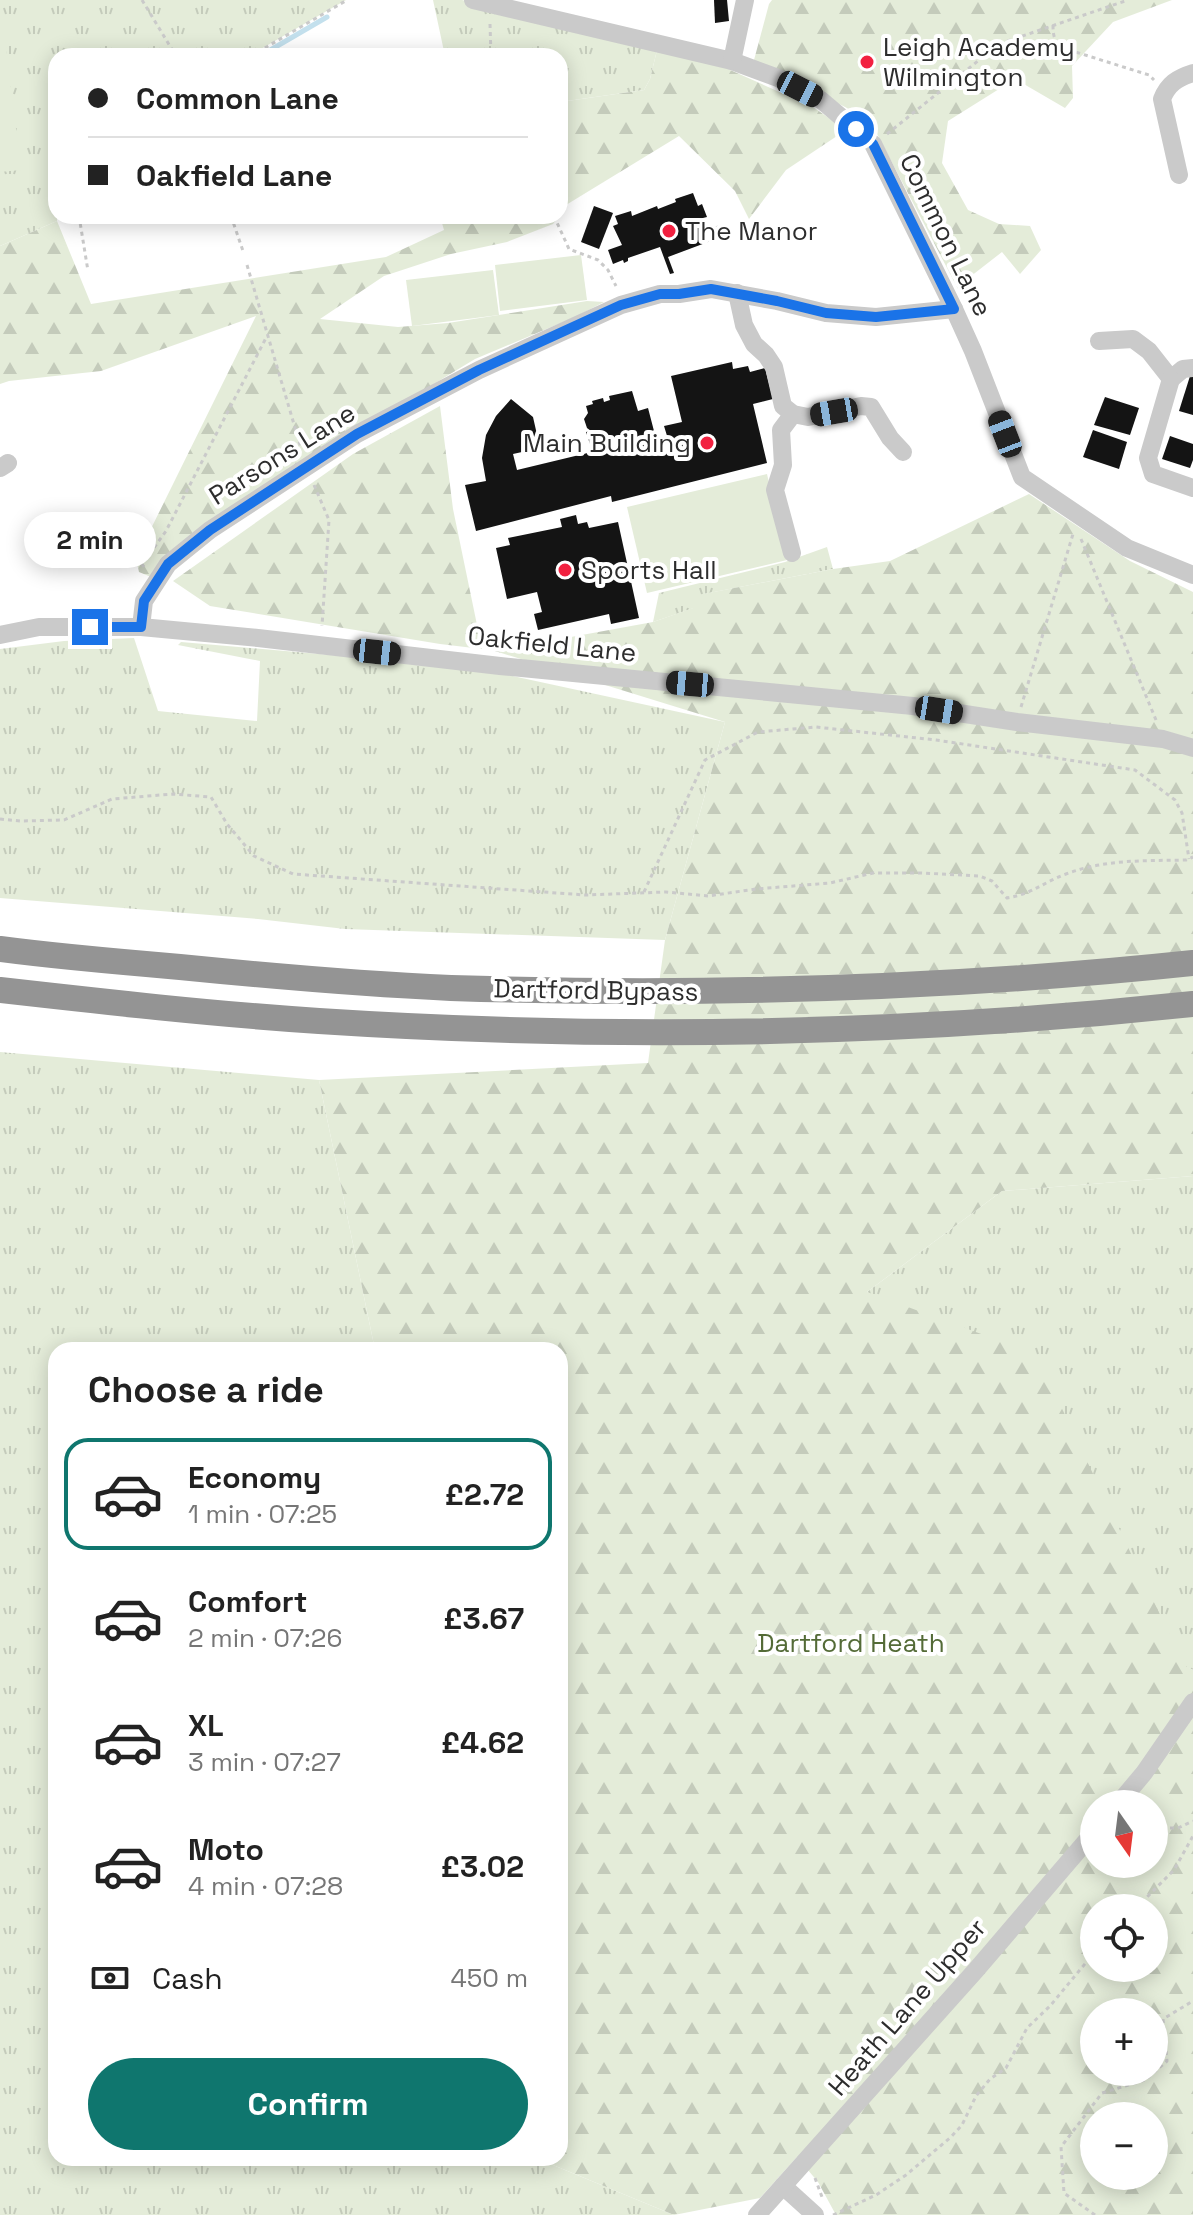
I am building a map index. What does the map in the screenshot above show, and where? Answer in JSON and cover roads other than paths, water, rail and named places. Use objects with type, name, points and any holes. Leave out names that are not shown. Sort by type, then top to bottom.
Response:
[{"type":"highway","name":"Dartford Bypass","points":[[0,949],[296,978],[448,987],[601,991],[744,991],[888,986],[1193,963]]},
{"type":"highway","name":"Dartford Bypass","points":[[0,990],[185,1011],[319,1021],[459,1029],[599,1032],[773,1031],[932,1024],[1193,1004]]},
{"type":"street","points":[[732,61],[745,0]]},
{"type":"street","name":"Common Lane","points":[[482,2],[732,61],[778,78],[821,100],[873,144],[973,351],[1022,477],[1127,548],[1193,575]]},
{"type":"street","points":[[1179,175],[1162,99],[1178,77],[1193,73]]},
{"type":"street","name":"Parsons Lane","points":[[141,627],[144,601],[168,564],[210,530],[357,434],[479,370],[625,304],[660,294],[711,289],[826,313],[876,317],[954,309]]},
{"type":"street","points":[[737,293],[744,325],[754,344],[774,367],[783,406],[793,414],[808,417],[861,406],[871,407],[890,438],[903,452]]},
{"type":"street","points":[[1099,341],[1133,339],[1149,351],[1171,379]]},
{"type":"street","points":[[1193,368],[1183,369],[1171,379],[1148,458],[1153,474],[1193,488]]},
{"type":"street","points":[[792,553],[775,490],[783,465],[781,430],[793,414]]},
{"type":"street","name":"Oakfield Lane","points":[[0,635],[39,627],[141,627],[913,706],[1163,739],[1193,748]]},
{"type":"street","points":[[1130,1790],[1193,1702]]},
{"type":"street","name":"Heath Lane Upper","points":[[757,2215],[1080,1848]]},
{"type":"street","points":[[783,2186],[815,2215]]},
{"type":"waterway","points":[[274,48],[327,17]]},
{"type":"place","name":"Leigh Academy Wilmington","points":[[867,62]]},
{"type":"place","name":"The Manor","points":[[669,231]]},
{"type":"place","name":"Main Building","points":[[707,443]]},
{"type":"place","name":"Sports Hall","points":[[565,570]]},
{"type":"park label","name":"Dartford Heath","points":[[851,1643]]}]
